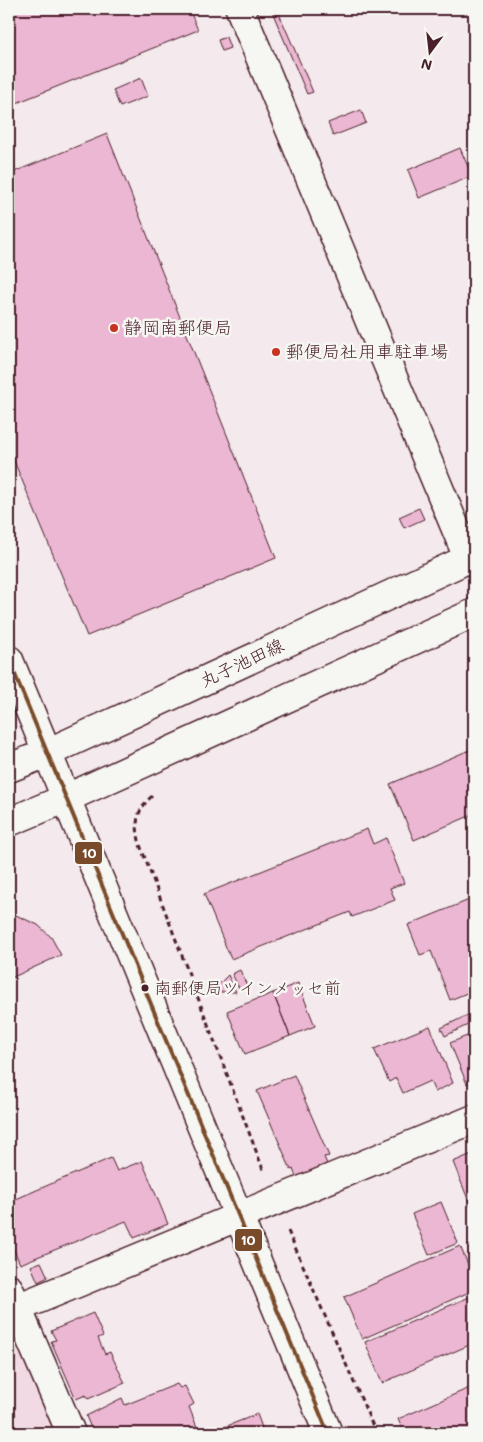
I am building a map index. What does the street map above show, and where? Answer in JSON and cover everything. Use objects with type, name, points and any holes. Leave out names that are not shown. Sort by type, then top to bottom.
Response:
[{"type":"street","points":[[240,9],[471,557]]},
{"type":"street","name":"丸子池田線","points":[[9,768],[48,753],[471,557]]},
{"type":"street","points":[[9,822],[66,798],[474,612]]},
{"type":"street","points":[[9,660],[328,1433]]},
{"type":"street","points":[[71,1433],[13,1299],[238,1217],[474,1119]]},
{"type":"path","points":[[155,794],[143,805],[138,815],[137,829],[140,845],[275,1201],[376,1433]]},
{"type":"shaded area","points":[[9,1327],[56,1433],[9,1433]]},
{"type":"building","points":[[9,9],[189,9],[198,30],[9,106]]},
{"type":"building","points":[[271,9],[277,9],[313,92],[307,94]]},
{"type":"building","points":[[226,37],[230,48],[222,51],[218,40]]},
{"type":"building","points":[[141,78],[148,96],[120,107],[113,90]]},
{"type":"building","points":[[361,110],[366,123],[333,136],[328,123]]},
{"type":"building","points":[[107,134],[276,558],[87,636],[9,449],[9,174]]},
{"type":"building","points":[[460,148],[472,176],[419,198],[408,170]]},
{"type":"building","points":[[419,508],[424,519],[404,528],[399,517]]},
{"type":"building","points":[[474,748],[474,814],[414,840],[390,784]]},
{"type":"building","points":[[367,829],[373,844],[386,838],[404,883],[390,888],[395,900],[352,917],[350,912],[231,959],[204,894]]},
{"type":"building","points":[[474,898],[474,990],[450,1000],[431,951],[420,955],[408,925]]},
{"type":"building","points":[[9,912],[38,925],[51,937],[61,955],[9,979]]},
{"type":"building","points":[[240,970],[247,986],[240,990],[232,974]]},
{"type":"building","points":[[228,975],[236,992],[220,992],[217,986]]},
{"type":"building","points":[[298,983],[315,1026],[290,1036],[273,993]]},
{"type":"building","points":[[273,993],[290,1036],[245,1054],[227,1011]]},
{"type":"building","points":[[474,1012],[474,1022],[445,1036],[441,1028]]},
{"type":"building","points":[[430,1026],[453,1083],[435,1092],[430,1081],[403,1093],[396,1078],[389,1082],[374,1049]]},
{"type":"building","points":[[474,1033],[474,1081],[467,1084],[450,1043]]},
{"type":"building","points":[[294,1075],[329,1156],[324,1157],[327,1164],[296,1177],[293,1169],[291,1170],[257,1091]]},
{"type":"building","points":[[474,1153],[474,1214],[453,1162]]},
{"type":"building","points":[[111,1158],[117,1171],[142,1161],[168,1224],[134,1238],[126,1221],[20,1264],[9,1238],[9,1202]]},
{"type":"building","points":[[441,1202],[458,1243],[429,1255],[412,1214]]},
{"type":"building","points":[[460,1246],[474,1278],[474,1290],[362,1339],[344,1297]]},
{"type":"building","points":[[41,1262],[48,1277],[38,1282],[31,1266]]},
{"type":"building","points":[[474,1295],[474,1343],[382,1383],[365,1342]]},
{"type":"building","points":[[93,1313],[103,1336],[98,1338],[105,1354],[110,1352],[125,1383],[88,1399],[86,1395],[76,1399],[51,1341],[56,1340],[51,1331]]},
{"type":"building","points":[[177,1384],[180,1388],[185,1386],[194,1404],[189,1407],[197,1427],[184,1433],[93,1433],[86,1416],[122,1398],[125,1405]]},
{"type":"building","points":[[474,1386],[474,1433],[404,1433],[398,1419]]},
{"type":"building","points":[[257,1414],[264,1433],[209,1433],[245,1419]]},
{"type":"building","points":[[9,1416],[16,1433],[9,1433]]},
{"type":"transit line","name":"10","points":[[9,660],[328,1433]]},
{"type":"place","name":"静岡南郵便局","points":[[114,328]]},
{"type":"place","name":"郵便局社用車駐車場","points":[[276,352]]},
{"type":"place","name":"南郵便局ツインメッセ前","points":[[145,988]]}]
